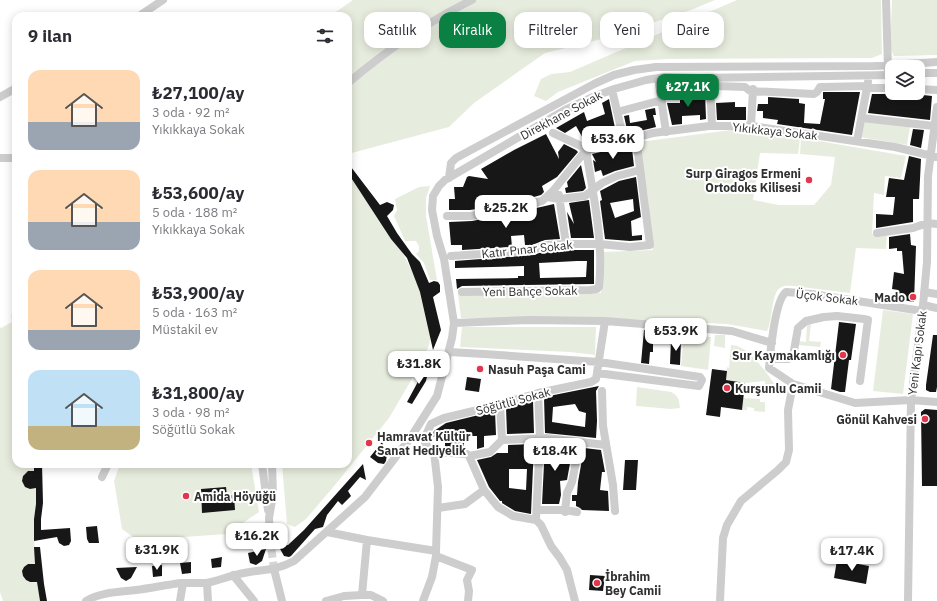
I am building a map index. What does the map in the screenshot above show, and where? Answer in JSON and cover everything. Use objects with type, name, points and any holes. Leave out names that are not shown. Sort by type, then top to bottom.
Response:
[{"type":"street","points":[[145,12],[163,0]]},
{"type":"street","points":[[352,80],[427,24],[472,0]]},
{"type":"street","points":[[886,0],[888,60]]},
{"type":"street","points":[[925,63],[937,62]]},
{"type":"street","points":[[449,178],[451,163],[456,158],[614,75],[656,66],[743,65],[803,67],[885,65]]},
{"type":"street","points":[[925,73],[937,73]]},
{"type":"street","points":[[857,142],[870,75]]},
{"type":"street","name":"Direkhane Sokak","points":[[86,601],[103,595],[183,583],[207,583],[233,575],[274,569],[294,561],[365,497],[411,437],[437,396],[449,352],[454,323],[444,259],[437,236],[432,210],[433,196],[439,186],[449,178],[572,107],[614,89],[646,80],[665,77],[700,78],[885,75]]},
{"type":"street","points":[[666,132],[660,86],[710,84],[745,87],[747,90],[814,94],[820,87],[867,86],[870,88],[885,88]]},
{"type":"street","points":[[710,84],[712,126]]},
{"type":"street","points":[[925,89],[937,90]]},
{"type":"street","points":[[0,97],[12,90]]},
{"type":"street","points":[[751,126],[753,90]]},
{"type":"street","points":[[613,94],[624,141]]},
{"type":"street","points":[[617,112],[662,100]]},
{"type":"street","name":"Yeni Kapı Sokak","points":[[908,601],[910,400],[927,262],[928,176],[934,156],[934,126],[937,107]]},
{"type":"street","points":[[862,118],[934,126]]},
{"type":"street","name":"Yıkıkkaya Sokak","points":[[586,150],[653,133],[712,126],[751,126],[895,147],[934,156]]},
{"type":"street","points":[[553,133],[579,145],[586,150],[600,244]]},
{"type":"street","points":[[547,197],[559,199],[585,196],[602,183],[617,176],[640,170],[636,138]]},
{"type":"street","points":[[447,216],[471,216],[509,209],[542,200],[547,197],[586,150]]},
{"type":"street","points":[[0,158],[12,158]]},
{"type":"street","name":"Katır Pınar Sokak","points":[[451,256],[514,252],[533,250],[546,245],[566,244],[600,244],[647,247],[650,245],[640,170]]},
{"type":"street","points":[[556,186],[566,244]]},
{"type":"street","points":[[877,232],[913,228],[927,223],[937,224]]},
{"type":"street","name":"Yeni Bahçe Sokak","points":[[462,292],[597,289],[600,281],[600,244]]},
{"type":"street","name":"Üçok Sokak","points":[[793,384],[769,368],[775,321],[782,295],[786,292],[922,308],[937,308]]},
{"type":"street","points":[[924,292],[937,294]]},
{"type":"street","points":[[770,359],[788,359],[793,356],[798,328],[806,321],[837,316],[864,319],[868,320],[868,327],[860,381]]},
{"type":"street","points":[[454,323],[530,320],[605,321],[732,331],[772,342]]},
{"type":"street","points":[[449,352],[599,362],[700,376],[702,380],[699,386],[596,376],[599,362],[605,321]]},
{"type":"street","name":"Söğütlü Sokak","points":[[434,452],[425,444],[426,435],[431,424],[444,418],[538,393],[591,382],[596,376]]},
{"type":"street","points":[[720,601],[723,538],[727,525],[741,501],[786,462],[789,450],[788,410],[793,384],[855,403],[910,400],[937,402]]},
{"type":"street","points":[[602,391],[603,426],[613,485],[615,510]]},
{"type":"street","points":[[536,520],[540,438],[538,393]]},
{"type":"street","points":[[500,404],[502,440]]},
{"type":"street","points":[[423,601],[432,577],[436,554],[438,488],[434,452],[461,453],[469,456],[490,452],[502,440],[540,438],[606,445]]},
{"type":"street","points":[[565,511],[567,493],[572,482],[580,442]]},
{"type":"street","points":[[469,456],[484,490],[498,507],[504,512],[518,517],[536,520],[541,525],[567,570],[575,601]]},
{"type":"street","points":[[102,477],[106,468]]},
{"type":"street","points":[[263,468],[270,538]]},
{"type":"street","points":[[269,518],[273,494],[272,468]]},
{"type":"street","points":[[438,508],[465,504],[484,490]]},
{"type":"street","points":[[537,510],[577,512]]},
{"type":"street","points":[[327,532],[436,554],[472,570],[466,580],[468,601]]},
{"type":"street","points":[[362,595],[367,540]]},
{"type":"street","points":[[274,569],[282,601]]},
{"type":"street","points":[[233,575],[254,601]]},
{"type":"street","points":[[180,601],[183,583]]},
{"type":"street","points":[[207,583],[208,601]]},
{"type":"street","points":[[326,601],[344,596],[362,595],[371,595],[383,601]]},
{"type":"green space","points":[[353,0],[715,0],[685,12],[662,12],[662,20],[654,22],[654,12],[600,12],[600,39],[592,41],[592,12],[514,12],[514,48],[565,48],[545,53],[474,103],[449,127],[352,153],[352,12],[336,12]]},
{"type":"green space","points":[[737,0],[881,0],[882,54],[872,58],[668,59],[635,61],[558,92],[546,101],[534,96],[541,79],[551,74],[570,72],[626,48],[654,48],[654,36],[662,32],[662,48],[724,48],[724,12],[709,12]]},
{"type":"green space","points":[[892,0],[937,0],[937,55],[894,56],[890,48]]},
{"type":"green space","points":[[862,120],[910,126],[907,145],[860,137]]},
{"type":"green space","points":[[739,129],[800,138],[798,154],[760,153],[753,200],[779,205],[814,205],[831,185],[835,157],[800,154],[801,138],[906,156],[901,178],[885,176],[884,195],[874,193],[872,234],[887,234],[886,249],[856,248],[850,293],[793,286],[782,287],[777,291],[775,296],[767,331],[727,324],[604,318],[461,318],[458,294],[601,293],[604,252],[653,250],[648,198],[639,142]]},
{"type":"green space","points":[[352,168],[396,240],[419,285],[432,330],[429,345],[423,360],[389,418],[352,464]]},
{"type":"green space","points":[[430,186],[426,198],[426,216],[437,280],[430,280],[424,263],[416,254],[419,251],[419,246],[416,241],[405,241],[394,216],[397,210],[395,199],[419,187]]},
{"type":"green space","points":[[883,310],[913,314],[903,394],[873,391]]},
{"type":"green space","points":[[12,322],[12,468],[34,468],[34,471],[28,472],[23,476],[22,481],[25,487],[30,489],[36,488],[34,519],[35,564],[28,564],[22,571],[26,581],[37,582],[40,601],[3,601],[0,592],[0,327],[1,328]]},
{"type":"green space","points":[[807,324],[811,324],[809,341],[821,342],[820,347],[798,345],[798,341],[806,342]]},
{"type":"green space","points":[[462,327],[596,327],[595,355],[570,352],[460,347]]},
{"type":"green space","points":[[684,335],[711,337],[708,370],[681,366]]},
{"type":"green space","points":[[715,335],[725,335],[725,348],[714,346]]},
{"type":"green space","points":[[731,345],[744,349],[750,354],[775,385],[765,385],[765,381],[745,383],[726,380],[727,367],[729,368]]},
{"type":"green space","points":[[637,387],[671,392],[678,398],[680,408],[671,409],[636,406]]},
{"type":"green space","points":[[743,398],[760,399],[760,402],[765,402],[765,412],[754,411],[754,408],[747,407],[747,410],[742,410]]},
{"type":"green space","name":"Amida Höyüğü","points":[[119,468],[252,468],[259,512],[227,534],[170,538],[154,552],[122,529],[114,481]]},
{"type":"green space","points":[[282,468],[349,468],[306,519],[295,527],[287,524]]},
{"type":"building","points":[[700,92],[705,92],[706,119],[700,120],[700,115],[682,116],[682,124],[672,125],[667,103],[680,103],[680,93],[687,93],[687,96],[700,95]]},
{"type":"building","points":[[823,92],[860,92],[852,135],[777,124],[778,120],[763,118],[763,111],[757,111],[758,104],[768,104],[768,97],[799,99],[799,103],[805,104],[804,123],[820,124],[825,99],[823,99]]},
{"type":"building","points":[[872,94],[885,94],[885,100],[925,100],[925,95],[932,96],[930,120],[868,113]]},
{"type":"building","points":[[609,99],[615,128],[606,130],[607,139],[587,144],[576,126],[565,133],[556,128],[584,112],[587,121],[605,114],[602,103]]},
{"type":"building","points":[[735,102],[735,107],[746,107],[746,120],[717,120],[716,103]]},
{"type":"building","points":[[655,108],[656,115],[653,115],[656,127],[628,134],[624,116],[629,115],[630,123],[647,120],[645,110]]},
{"type":"building","points":[[913,129],[924,130],[921,148],[910,145]]},
{"type":"building","points":[[546,134],[559,159],[558,152],[564,144],[578,152],[557,177],[542,186],[544,192],[541,195],[508,204],[470,210],[449,210],[449,199],[455,199],[454,187],[463,187],[467,177],[469,176],[488,179],[481,169]]},
{"type":"building","points":[[626,146],[627,150],[632,149],[634,166],[603,176],[601,170],[595,172],[593,160],[596,162],[592,154]]},
{"type":"building","points":[[909,156],[921,159],[919,199],[913,199],[913,222],[876,228],[876,214],[893,215],[895,197],[886,197],[889,178],[904,180]]},
{"type":"building","points":[[581,165],[586,188],[583,191],[566,193],[565,188],[568,187],[567,182]]},
{"type":"building","points":[[352,168],[380,205],[387,202],[394,205],[393,210],[387,216],[412,254],[420,262],[429,283],[434,281],[438,282],[440,285],[440,292],[433,297],[441,330],[433,350],[420,292],[407,258],[391,239],[352,179]]},
{"type":"building","points":[[636,177],[641,217],[631,221],[632,236],[642,235],[642,240],[630,241],[605,239],[600,191],[619,181]],"holes":[[[633,199],[634,211],[615,218],[610,203]]]},
{"type":"building","points":[[589,200],[594,238],[571,238],[567,212],[574,224],[569,203]]},
{"type":"building","points":[[554,204],[560,239],[545,240],[532,245],[525,245],[524,235],[511,236],[512,247],[462,250],[462,245],[451,245],[449,222],[472,221]]},
{"type":"building","points":[[910,234],[911,245],[916,246],[914,302],[897,299],[898,290],[892,289],[894,272],[904,274],[902,251],[897,251],[897,248],[889,249],[889,237]]},
{"type":"building","points":[[547,250],[594,250],[594,284],[462,286],[457,289],[456,279],[518,278],[518,276],[524,276],[524,266],[455,268],[455,261],[534,255]],"holes":[[[587,261],[586,277],[540,278],[539,263]]]},
{"type":"building","name":"Sur Kaymakamlığı","points":[[839,322],[856,324],[845,392],[831,389]]},
{"type":"building","points":[[644,330],[653,331],[653,352],[650,352],[649,364],[641,363]]},
{"type":"building","points":[[933,335],[937,335],[937,387],[936,392],[930,392],[926,390],[926,385]]},
{"type":"building","points":[[671,340],[681,341],[680,365],[670,364]]},
{"type":"building","points":[[428,363],[430,364],[426,381],[412,404],[407,402]]},
{"type":"building","name":"Kurşunlu Camii","points":[[712,369],[727,371],[726,380],[745,383],[742,410],[721,407],[720,417],[706,415]]},
{"type":"building","name":"Nasuh Paşa Cami","points":[[467,377],[481,379],[479,392],[465,390]]},
{"type":"building","points":[[599,386],[596,391],[596,438],[545,433],[544,397]],"holes":[[[575,404],[579,411],[586,413],[585,427],[552,422],[553,407]]]},
{"type":"building","points":[[533,400],[534,433],[507,434],[506,408]]},
{"type":"building","points":[[925,409],[937,410],[937,486],[922,486],[921,412]]},
{"type":"building","points":[[495,411],[496,435],[484,436],[484,447],[477,449],[477,436],[464,436],[464,448],[445,447],[445,437],[431,437],[434,431],[446,423]]},
{"type":"building","points":[[382,442],[387,454],[384,464],[378,463],[370,457]]},
{"type":"building","points":[[534,444],[531,514],[515,511],[500,501],[489,487],[477,460],[491,457],[497,453],[508,453],[508,445]],"holes":[[[509,469],[527,469],[526,490],[509,488]]]},
{"type":"building","points":[[545,444],[573,447],[567,480],[560,481],[561,495],[559,504],[542,504]]},
{"type":"building","points":[[584,448],[601,450],[605,472],[602,472],[600,490],[608,491],[609,511],[582,510],[576,506],[576,501],[572,501],[572,495],[577,495]]},
{"type":"building","points":[[625,460],[638,460],[636,490],[623,490]]},
{"type":"building","points":[[363,464],[366,480],[360,477],[348,491],[351,496],[342,505],[338,501],[327,515],[323,527],[315,529],[291,556],[284,556],[279,547],[288,545],[304,530]]},
{"type":"building","points":[[34,468],[42,468],[43,503],[41,530],[70,528],[71,541],[69,545],[64,546],[59,543],[57,537],[34,541],[36,488],[30,489],[25,487],[22,481],[23,476],[28,471],[34,471]]},
{"type":"building","points":[[226,487],[227,496],[234,495],[235,510],[202,513],[201,489]]},
{"type":"building","points":[[97,526],[99,543],[89,543],[87,539],[86,527]]},
{"type":"building","points":[[34,547],[40,547],[47,601],[40,601],[37,582],[30,582],[23,576],[22,571],[24,567],[28,564],[35,564]]},
{"type":"building","points":[[266,549],[262,561],[256,565],[250,563],[248,553]]},
{"type":"building","points":[[222,557],[221,567],[212,568],[211,559]]},
{"type":"building","points":[[837,560],[869,566],[866,584],[834,578]]},
{"type":"building","points":[[191,562],[191,573],[182,574],[180,563]]},
{"type":"building","points":[[162,565],[162,576],[153,577],[152,566]]},
{"type":"building","points":[[137,567],[131,578],[126,581],[121,578],[116,568]]},
{"type":"building","name":"İbrahim Bey Camii","points":[[590,575],[605,576],[603,591],[589,590]]},
{"type":"tunnel","points":[[270,538],[274,569]]},
{"type":"place","name":"Surp Giragos Ermeni Ortodoks Kilisesi","points":[[809,180]]},
{"type":"place","name":"Mado","points":[[913,297]]},
{"type":"place","name":"Sur Kaymakamlığı","points":[[843,355]]},
{"type":"place","name":"Nasuh Paşa Cami","points":[[480,369]]},
{"type":"place","name":"Kurşunlu Camii","points":[[727,388]]},
{"type":"place","name":"Gönül Kahvesi","points":[[925,419]]},
{"type":"place","name":"Hamravat Kültür Sanat Hediyelik","points":[[369,443]]},
{"type":"place","name":"Amida Höyüğü","points":[[186,496]]},
{"type":"place","name":"İbrahim Bey Camii","points":[[597,583]]}]
